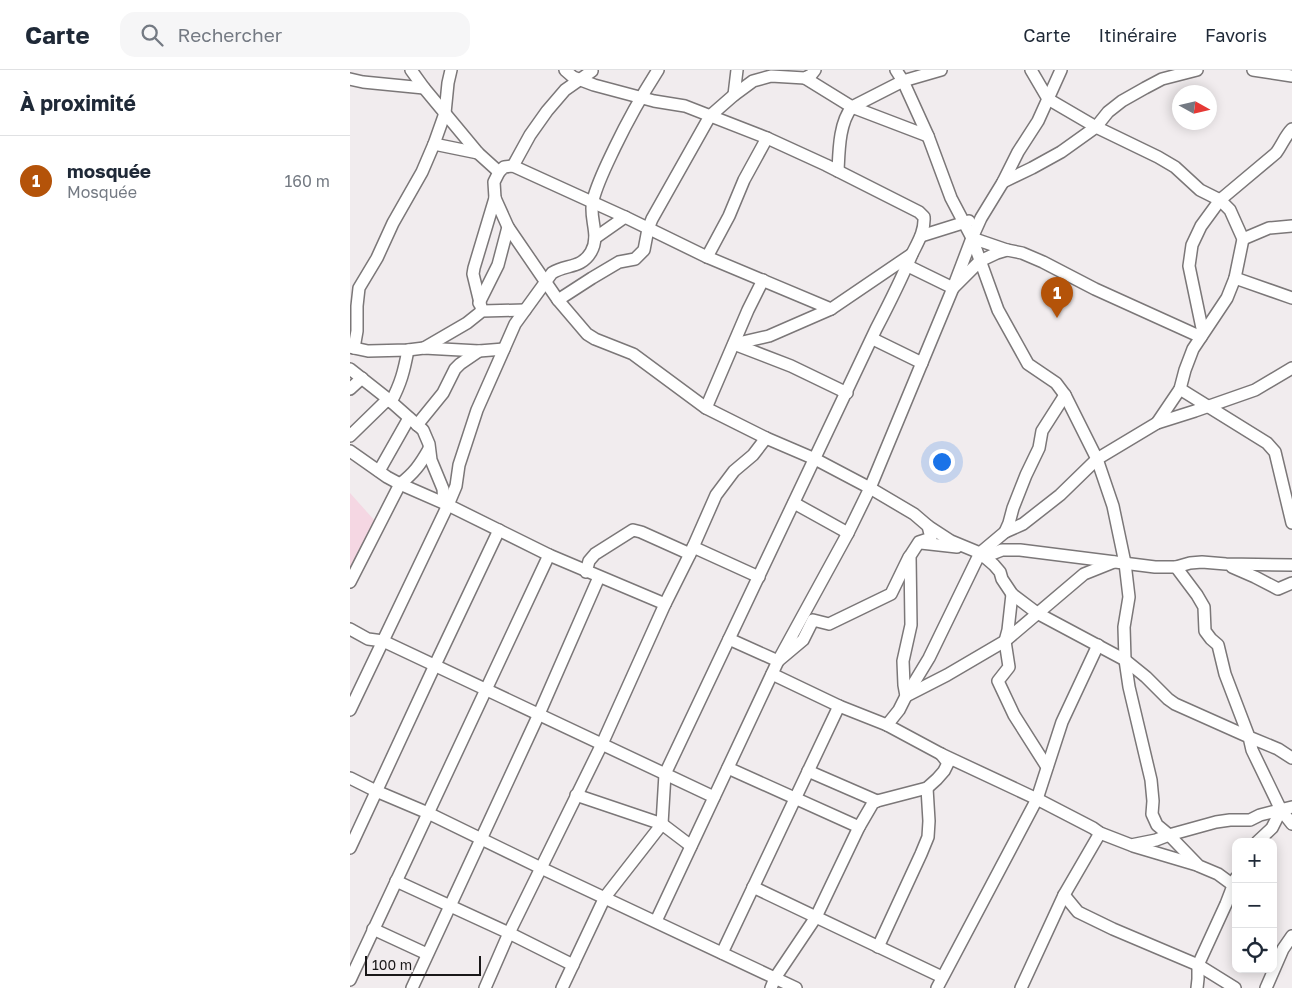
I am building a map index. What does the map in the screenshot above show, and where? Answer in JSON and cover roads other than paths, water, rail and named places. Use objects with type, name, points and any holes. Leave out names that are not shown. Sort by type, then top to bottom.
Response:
[{"type":"street","points":[[411,70],[478,153],[499,172]]},
{"type":"street","points":[[451,70],[445,113],[434,144],[422,172],[359,288],[357,331],[352,348],[368,351],[424,348],[480,351],[504,348]]},
{"type":"street","points":[[562,988],[605,897],[662,824],[665,774],[873,339],[876,329],[908,266],[921,236],[924,223],[924,217],[919,212],[767,138],[685,106],[638,101],[580,80],[565,70]]},
{"type":"street","points":[[513,166],[530,135],[547,111],[565,90],[592,70]]},
{"type":"street","points":[[592,70],[594,84]]},
{"type":"street","points":[[350,710],[456,486],[459,465],[478,406],[515,324],[552,273],[557,269],[580,263],[591,253],[595,238],[592,202],[602,174],[638,101],[658,70]]},
{"type":"street","points":[[734,95],[737,70]]},
{"type":"street","points":[[805,78],[815,70]]},
{"type":"street","points":[[896,70],[928,136],[951,198],[972,238],[998,310],[1028,364],[1056,383],[1065,395],[1097,459],[1113,506],[1120,563],[1129,597],[1124,627],[1125,660],[1129,687],[1151,780],[1152,814],[1158,825],[1199,866]]},
{"type":"street","points":[[838,171],[840,142],[848,112],[852,107],[903,81],[941,70]]},
{"type":"street","points":[[1031,70],[1048,99],[1096,127],[1158,157],[1175,167],[1200,190],[1220,200],[1230,210],[1243,239],[1235,278],[1227,298],[1193,350],[1180,389],[1157,423]]},
{"type":"street","points":[[656,921],[778,661],[848,533],[870,488],[981,218],[1003,182],[1018,152],[1038,121],[1061,70]]},
{"type":"street","points":[[1003,182],[1061,152],[1096,127],[1108,112],[1145,88],[1162,79],[1197,70]]},
{"type":"street","points":[[1253,70],[1292,76]]},
{"type":"street","points":[[558,300],[619,262],[635,259],[644,250],[650,224],[710,116],[753,81],[771,76],[805,78],[852,107],[928,136]]},
{"type":"street","points":[[350,79],[424,88]]},
{"type":"street","points":[[1202,335],[1189,266],[1192,245],[1201,226],[1220,200],[1276,153],[1287,134],[1292,130]]},
{"type":"street","points":[[707,257],[729,216],[744,180],[767,138]]},
{"type":"street","points":[[434,144],[478,153]]},
{"type":"street","points":[[481,307],[473,274],[474,268],[495,198],[494,182],[504,167],[513,166],[627,218],[650,224],[707,257],[831,309]]},
{"type":"street","points":[[495,198],[508,227],[558,300],[587,334],[632,354],[706,408],[766,438],[815,459],[914,514],[950,541],[982,555],[1000,572],[1002,579],[1012,594],[1037,613],[1125,660],[1175,704],[1278,748],[1292,758]]},
{"type":"street","points":[[595,238],[627,218]]},
{"type":"street","points":[[921,236],[981,218]]},
{"type":"street","points":[[924,223],[938,231]]},
{"type":"street","points":[[1243,239],[1269,228],[1292,226]]},
{"type":"street","points":[[424,348],[466,323],[481,307],[498,265],[508,227]]},
{"type":"street","points":[[972,238],[1022,253],[1095,289],[1202,335]]},
{"type":"street","points":[[953,288],[980,261],[1007,250]]},
{"type":"street","points":[[734,344],[769,336],[831,309],[912,254]]},
{"type":"street","points":[[908,266],[953,288]]},
{"type":"street","points":[[1235,278],[1292,298]]},
{"type":"street","points":[[706,408],[763,280]]},
{"type":"street","points":[[481,307],[525,310]]},
{"type":"street","points":[[873,339],[922,363]]},
{"type":"street","points":[[734,344],[791,366],[847,393]]},
{"type":"street","points":[[350,436],[389,400],[398,388],[403,377],[408,350]]},
{"type":"street","points":[[379,470],[413,421],[443,393],[455,369],[480,351]]},
{"type":"street","points":[[1005,532],[1023,524],[1060,495],[1097,459],[1157,423],[1255,390],[1291,367]]},
{"type":"street","points":[[350,369],[423,430],[446,504]]},
{"type":"street","points":[[350,389],[362,378]]},
{"type":"street","points":[[1180,389],[1267,443],[1275,452],[1287,484],[1292,523]]},
{"type":"street","points":[[887,725],[899,710],[929,658],[982,555],[1005,532],[1026,475],[1039,448],[1042,431],[1065,395]]},
{"type":"street","points":[[485,988],[509,933],[602,744],[664,604],[716,495],[734,471],[753,455],[766,438]]},
{"type":"street","points":[[350,582],[400,484],[420,466],[429,449]]},
{"type":"street","points":[[350,451],[400,484],[446,504],[586,572],[664,604]]},
{"type":"street","points":[[794,503],[848,533]]},
{"type":"street","points":[[778,661],[803,640],[813,620],[829,624],[891,594],[919,542],[931,538],[928,526]]},
{"type":"street","points":[[350,848],[499,530]]},
{"type":"street","points":[[586,572],[589,561],[595,554],[633,530],[691,550],[759,577]]},
{"type":"street","points":[[906,696],[903,661],[911,625],[910,556],[920,543],[966,548]]},
{"type":"street","points":[[982,555],[1002,550],[1020,550],[1155,566],[1176,567],[1202,562],[1292,565]]},
{"type":"street","points":[[350,980],[549,555]]},
{"type":"street","points":[[906,696],[947,675],[1004,641],[1084,574],[1120,563]]},
{"type":"street","points":[[1226,564],[1256,576],[1278,589],[1292,583]]},
{"type":"street","points":[[1176,567],[1204,607],[1205,631],[1218,645],[1225,674],[1249,737],[1252,750],[1287,808],[1292,824]]},
{"type":"street","points":[[412,988],[540,714],[599,577]]},
{"type":"street","points":[[1012,594],[1008,630],[1004,641],[1009,667],[998,681],[1014,715],[1047,766]]},
{"type":"street","points":[[350,629],[368,639],[383,641],[714,797]]},
{"type":"street","points":[[729,639],[778,661]]},
{"type":"street","points":[[753,887],[878,947],[939,983],[1037,798],[1062,722],[1098,645]]},
{"type":"street","points":[[772,674],[839,706],[887,725],[941,754],[1037,798],[1100,833],[1131,845],[1199,866],[1232,881]]},
{"type":"street","points":[[722,953],[839,706]]},
{"type":"street","points":[[773,983],[816,917],[859,827],[873,803],[927,788],[937,779],[948,762],[941,754]]},
{"type":"street","points":[[728,768],[859,827]]},
{"type":"street","points":[[808,771],[877,801]]},
{"type":"street","points":[[350,778],[482,838],[541,868],[656,921],[722,953],[773,983],[796,988]]},
{"type":"street","points":[[878,947],[928,836],[927,788]]},
{"type":"street","points":[[576,795],[662,824],[691,846]]},
{"type":"street","points":[[1131,845],[1156,840],[1216,822],[1250,820],[1260,815],[1287,808]]},
{"type":"street","points":[[1261,838],[1272,828],[1287,808]]},
{"type":"street","points":[[1020,988],[1064,895],[1100,833]]},
{"type":"street","points":[[396,881],[573,965]]},
{"type":"street","points":[[1197,988],[1198,965],[1234,883]]},
{"type":"street","points":[[1064,895],[1078,912],[1198,965],[1235,988]]},
{"type":"street","points":[[373,929],[427,954]]},
{"type":"street","points":[[1266,988],[1283,949],[1292,936]]},
{"type":"place","name":"mosquée","points":[[1057,318]]}]
